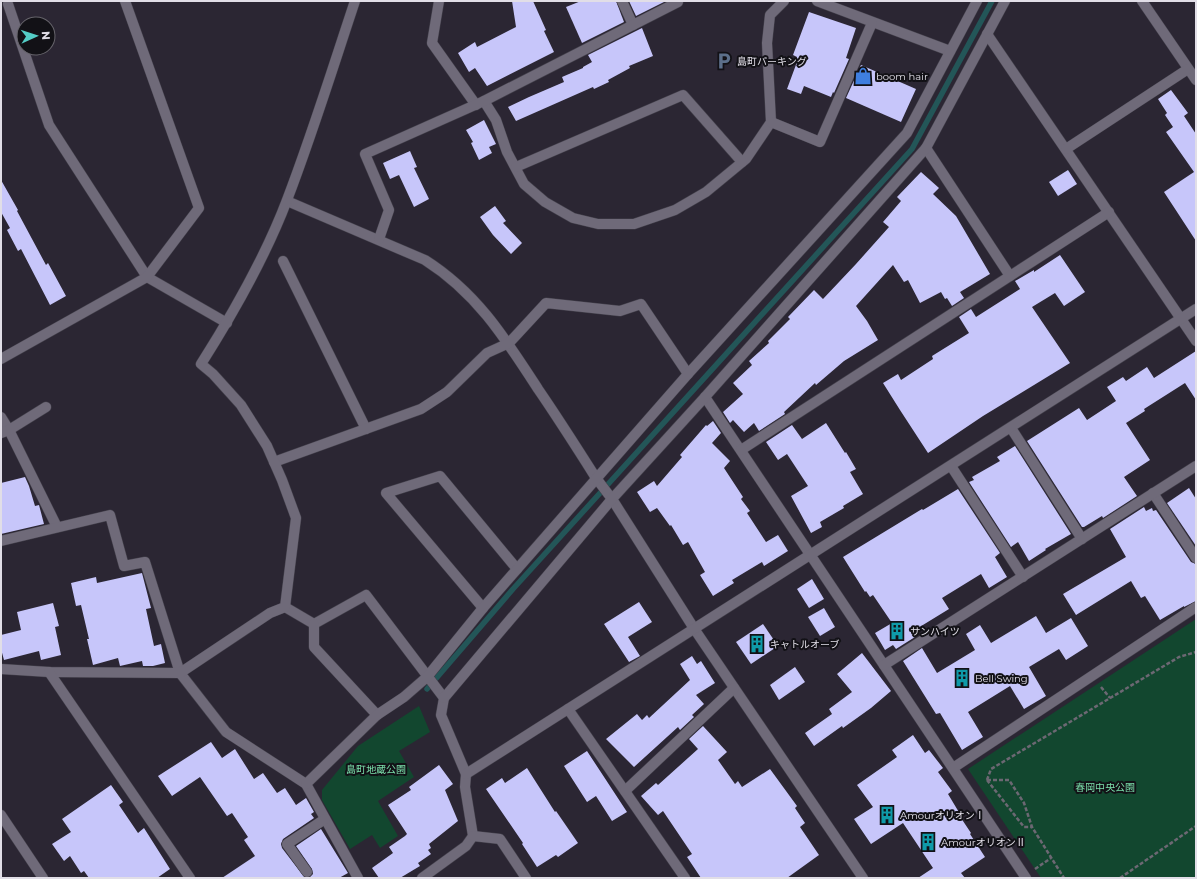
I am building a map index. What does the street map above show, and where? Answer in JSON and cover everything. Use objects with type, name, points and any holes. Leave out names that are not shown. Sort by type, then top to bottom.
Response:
[{"type":"street","points":[[1,359],[147,277],[199,208],[125,1]]},
{"type":"street","points":[[285,607],[296,518],[267,446],[241,405],[213,374],[201,364],[240,302],[260,262],[287,201],[355,1]]},
{"type":"street","points":[[439,1],[432,43],[480,103],[496,120],[507,152],[524,184],[545,202],[573,218],[598,224],[634,224],[675,210],[706,192],[746,159],[771,122],[767,43],[770,15],[784,1]]},
{"type":"street","points":[[622,1],[633,25]]},
{"type":"street","points":[[817,1],[872,23],[950,51]]},
{"type":"street","points":[[306,784],[377,715],[404,698],[427,677],[483,608],[596,478],[688,374],[908,133],[977,1]]},
{"type":"street","points":[[422,878],[466,846],[473,836],[465,787],[466,774],[442,715],[444,698],[612,499],[705,397],[926,148],[1005,1]]},
{"type":"street","points":[[1142,1],[1196,80]]},
{"type":"street","points":[[379,239],[389,210],[365,154],[480,103],[678,2]]},
{"type":"street","points":[[7,6],[49,125],[147,277],[227,323]]},
{"type":"street","points":[[771,122],[820,142],[872,23]]},
{"type":"street","points":[[987,34],[1196,341]]},
{"type":"street","points":[[1066,149],[1188,69]]},
{"type":"street","points":[[516,167],[682,95],[742,162]]},
{"type":"street","points":[[926,148],[1010,276]]},
{"type":"street","points":[[287,201],[379,239],[425,260],[441,270],[460,286],[484,311],[509,343],[596,478],[612,499],[695,630],[863,878]]},
{"type":"street","points":[[741,450],[1109,212]]},
{"type":"street","points":[[283,261],[366,429]]},
{"type":"street","points":[[274,462],[421,409],[447,392],[487,353],[509,343],[546,303],[620,311],[641,304],[688,374]]},
{"type":"street","points":[[466,774],[695,630],[1196,309]]},
{"type":"street","points":[[705,397],[1024,875]]},
{"type":"street","points":[[5,432],[46,407]]},
{"type":"street","points":[[1,418],[5,432],[56,527]]},
{"type":"street","points":[[1011,428],[1082,539]]},
{"type":"street","points":[[951,466],[1023,577]]},
{"type":"street","points":[[884,665],[1196,466]]},
{"type":"street","points":[[483,608],[386,493],[440,476],[517,569]]},
{"type":"street","points":[[1154,493],[1196,558]]},
{"type":"street","points":[[1,541],[110,515],[124,566],[145,562],[180,673],[226,732],[306,784],[358,878]]},
{"type":"street","points":[[314,624],[366,596],[444,698]]},
{"type":"street","points":[[1,669],[49,672],[180,673],[270,612],[285,607],[314,624]]},
{"type":"street","points":[[953,768],[1196,607]]},
{"type":"street","points":[[314,624],[314,647],[377,715]]},
{"type":"street","points":[[49,672],[190,878]]},
{"type":"street","points":[[625,791],[734,688]]},
{"type":"street","points":[[568,709],[685,878]]},
{"type":"street","points":[[1,816],[43,878]]},
{"type":"street","points":[[307,872],[287,844],[325,819]]},
{"type":"street","points":[[473,836],[500,839],[526,878]]},
{"type":"path","points":[[987,780],[991,770],[1179,657],[1196,652]]},
{"type":"path","points":[[1101,687],[1110,698]]},
{"type":"path","points":[[987,780],[1024,827],[1032,827]]},
{"type":"path","points":[[987,780],[1009,780],[1024,803],[1032,827],[1064,878]]},
{"type":"path","points":[[1120,878],[1196,826]]},
{"type":"path","points":[[1024,875],[1051,858]]},
{"type":"green space","name":"春岡中央公園","points":[[1196,619],[1196,878],[1041,878],[968,769]]},
{"type":"green space","name":"島町地蔵公園","points":[[419,706],[430,732],[399,751],[414,777],[378,801],[398,836],[380,848],[372,835],[350,849],[322,800],[322,790],[358,746]]},
{"type":"building","points":[[512,1],[533,1],[546,30],[544,31],[554,52],[487,86],[475,68],[469,72],[458,53],[475,42],[477,47],[516,27]]},
{"type":"building","points":[[581,1],[616,1],[624,22],[582,43],[566,7]]},
{"type":"building","points":[[629,1],[666,1],[636,16]]},
{"type":"building","points":[[809,12],[856,28],[846,58],[849,59],[831,97],[804,86],[801,94],[787,89],[797,62],[797,57],[793,55]]},
{"type":"building","points":[[642,28],[653,56],[629,66],[630,68],[608,80],[609,82],[594,89],[593,87],[516,121],[508,107],[564,82],[562,77],[583,68],[592,62],[588,55]]},
{"type":"building","points":[[861,65],[916,89],[901,122],[846,98]]},
{"type":"building","points":[[1171,90],[1188,113],[1184,116],[1196,134],[1196,241],[1164,192],[1194,172],[1166,132],[1173,127],[1165,115],[1167,113],[1158,99]]},
{"type":"building","points":[[484,120],[496,144],[489,147],[492,153],[479,160],[471,143],[473,142],[466,130]]},
{"type":"building","points":[[410,151],[417,167],[414,168],[429,199],[414,207],[399,175],[390,179],[383,163]]},
{"type":"building","points":[[1068,170],[1077,184],[1058,196],[1049,182]]},
{"type":"building","points":[[921,172],[939,188],[933,194],[956,216],[990,274],[960,292],[964,298],[952,306],[941,292],[920,303],[908,280],[904,282],[893,265],[856,306],[878,340],[844,361],[816,385],[815,383],[784,412],[785,414],[759,431],[754,423],[744,432],[733,420],[730,423],[723,412],[743,394],[733,383],[752,365],[749,361],[769,343],[768,341],[790,319],[788,317],[814,290],[823,299],[856,264],[889,227],[883,222],[901,201],[897,197]]},
{"type":"building","points":[[1,180],[46,265],[48,263],[66,296],[50,305],[21,249],[18,251],[7,230],[10,228],[1,212]]},
{"type":"building","points":[[495,206],[506,221],[503,223],[522,243],[511,254],[493,235],[480,217]]},
{"type":"building","points":[[1060,255],[1085,292],[1064,306],[1055,293],[1032,307],[1070,363],[983,416],[928,453],[883,383],[898,374],[901,380],[933,359],[932,356],[969,333],[959,317],[971,309],[976,317],[1020,289],[1015,281],[1034,270],[1034,272]]},
{"type":"building","points":[[1196,351],[1196,400],[1185,383],[1144,409],[1145,411],[1126,423],[1150,460],[1124,477],[1137,496],[1103,518],[1102,516],[1082,527],[1027,441],[1079,408],[1087,420],[1116,401],[1107,387],[1123,377],[1126,381],[1147,367],[1154,378]]},
{"type":"building","points":[[713,421],[721,433],[712,443],[730,461],[724,468],[743,497],[741,499],[750,511],[747,513],[766,542],[778,535],[788,551],[764,566],[762,562],[732,580],[734,583],[713,596],[700,575],[705,572],[688,542],[683,545],[671,525],[670,526],[657,508],[650,512],[637,492],[654,481],[657,486],[682,457],[680,455],[706,425],[707,426]]},
{"type":"building","points":[[826,423],[856,469],[850,472],[863,494],[843,506],[844,508],[820,522],[822,527],[811,533],[791,496],[808,486],[787,454],[778,460],[766,442],[792,425],[802,439]]},
{"type":"building","points":[[1015,446],[1071,534],[1045,549],[1046,550],[1029,561],[1018,542],[1011,547],[969,482],[974,480],[972,477],[1000,461],[997,457]]},
{"type":"building","points":[[25,477],[35,506],[39,505],[44,524],[1,534],[1,483]]},
{"type":"building","points":[[1189,488],[1196,499],[1196,546],[1167,503]]},
{"type":"building","points":[[958,489],[1000,553],[995,557],[1007,577],[989,588],[981,574],[942,598],[949,609],[918,628],[919,629],[913,633],[915,637],[896,649],[893,645],[885,650],[875,633],[892,623],[873,595],[870,597],[866,591],[865,592],[843,557]]},
{"type":"building","points":[[1144,507],[1146,511],[1152,508],[1153,511],[1156,510],[1191,562],[1196,564],[1196,601],[1160,620],[1145,596],[1141,598],[1131,581],[1076,615],[1063,594],[1126,557],[1110,529]]},
{"type":"building","points":[[142,573],[151,608],[146,609],[154,646],[161,644],[165,663],[153,666],[143,666],[142,661],[120,666],[118,658],[93,665],[81,605],[76,606],[71,583],[96,577],[97,583]]},
{"type":"building","points":[[812,579],[824,599],[809,608],[797,589]]},
{"type":"building","points":[[639,602],[652,622],[628,637],[640,656],[629,662],[604,624]]},
{"type":"building","points":[[53,603],[59,626],[55,627],[61,655],[41,660],[39,651],[4,660],[1,649],[1,635],[21,630],[17,612]]},
{"type":"building","points":[[824,608],[835,627],[820,636],[808,617]]},
{"type":"building","points":[[1036,616],[1046,633],[1071,618],[1088,646],[1066,660],[1059,649],[1029,667],[1046,696],[1024,709],[1010,686],[968,712],[983,737],[962,750],[940,713],[936,714],[903,661],[922,648],[937,673],[975,650],[966,634],[980,625],[991,643]]},
{"type":"building","name":"キャトルオーブ","points":[[763,624],[778,646],[751,664],[736,642]]},
{"type":"building","points":[[862,653],[891,691],[871,708],[843,728],[842,726],[814,746],[805,733],[832,714],[829,709],[852,692],[837,674]]},
{"type":"building","points":[[692,656],[697,664],[701,661],[715,683],[696,695],[704,704],[692,715],[694,717],[680,730],[678,727],[634,767],[606,739],[637,714],[642,720],[647,715],[649,718],[690,680],[680,664]]},
{"type":"building","points":[[795,667],[805,682],[779,700],[770,685]]},
{"type":"building","points":[[703,726],[727,752],[718,760],[735,784],[738,781],[742,787],[770,769],[797,806],[795,808],[805,823],[800,827],[819,855],[787,878],[701,878],[687,857],[692,854],[663,811],[658,815],[641,796],[656,783],[658,785],[698,749],[689,739]]},
{"type":"building","points":[[913,735],[925,753],[929,750],[943,768],[938,772],[952,791],[948,794],[971,833],[970,834],[985,857],[961,873],[965,878],[918,878],[933,868],[903,823],[871,844],[854,819],[873,807],[857,785],[897,757],[892,750]]},
{"type":"building","points":[[211,742],[222,758],[235,749],[254,779],[263,773],[277,793],[285,788],[296,805],[306,798],[314,812],[311,814],[314,818],[283,839],[281,844],[282,848],[305,878],[222,878],[255,856],[244,840],[248,837],[232,813],[227,816],[200,777],[172,796],[158,776]]},
{"type":"building","points":[[587,751],[627,812],[612,821],[596,796],[587,802],[564,766]]},
{"type":"building","points":[[439,765],[453,784],[445,790],[458,821],[429,844],[431,848],[428,850],[431,854],[418,863],[420,866],[400,878],[379,878],[372,868],[393,853],[389,847],[407,834],[388,805],[411,790],[409,787]]},
{"type":"building","points":[[527,768],[555,812],[556,811],[578,843],[558,857],[556,855],[537,867],[522,844],[523,843],[486,789],[502,778],[505,783]]},
{"type":"building","points":[[111,785],[123,802],[119,805],[138,833],[144,828],[170,869],[157,878],[89,878],[84,871],[81,873],[70,856],[64,861],[52,844],[71,832],[62,819]]},
{"type":"building","points":[[321,829],[348,873],[339,878],[309,878],[313,874],[312,869],[296,846]]},
{"type":"waterway","points":[[427,689],[513,589],[912,149],[992,1]]},
{"type":"place","name":"島町パーキング","points":[[724,61]]},
{"type":"place","name":"boom hair","points":[[863,76]]},
{"type":"place","name":"サンハイツ","points":[[897,631]]},
{"type":"place","name":"キャトルオーブ","points":[[757,644]]},
{"type":"place","name":"Bell Swing","points":[[962,678]]},
{"type":"place","name":"AmourオリオンⅠ","points":[[887,815]]},
{"type":"place","name":"AmourオリオンⅡ","points":[[928,842]]}]
